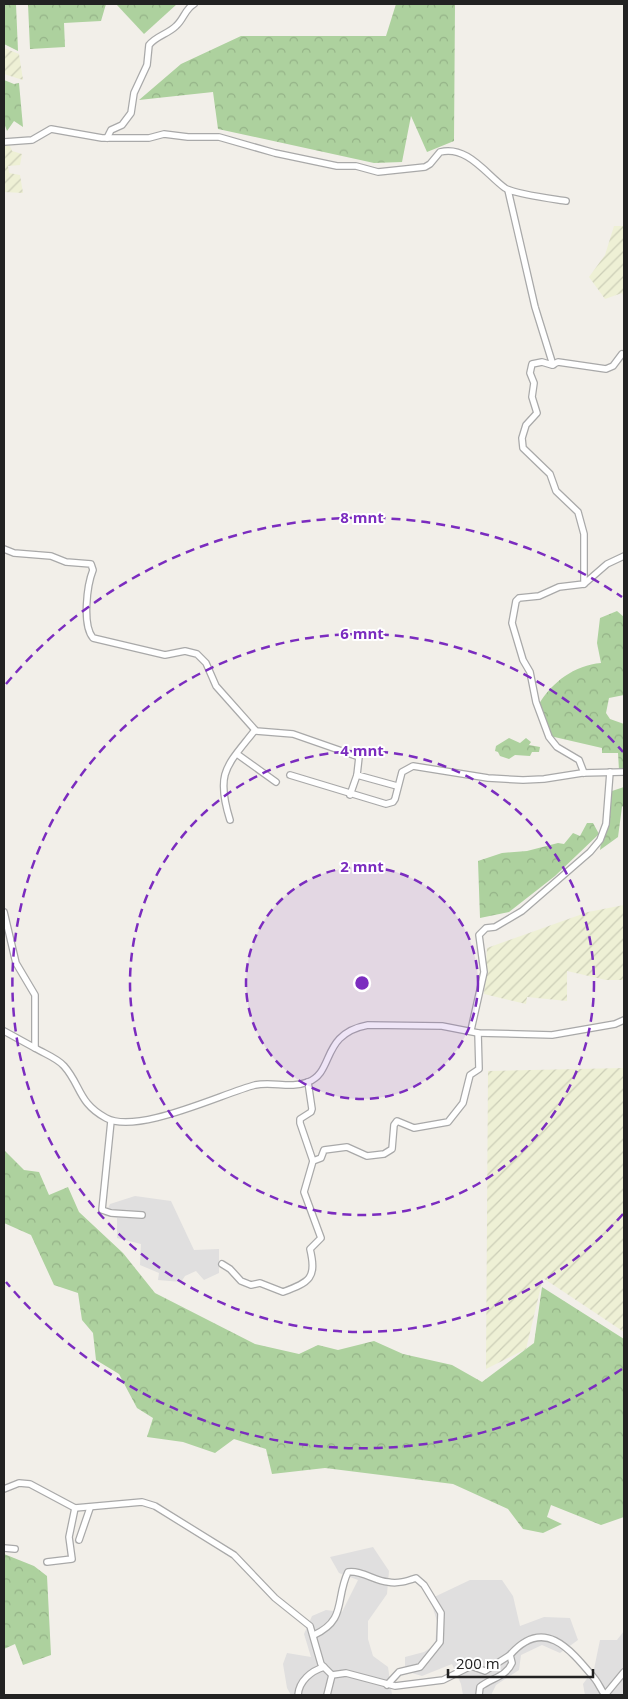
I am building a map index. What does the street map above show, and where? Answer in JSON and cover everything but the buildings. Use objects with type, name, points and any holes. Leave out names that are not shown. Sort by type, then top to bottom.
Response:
[{"type":"street","points":[[107,138],[111,130],[122,125],[132,113],[134,93],[147,66],[149,45],[182,21],[188,7],[194,4]]},
{"type":"street","points":[[4,142],[32,140],[51,129],[107,138],[149,138],[164,134],[223,138],[275,153],[378,172],[425,167],[440,152],[454,151],[464,154],[508,190],[566,201]]},
{"type":"street","points":[[508,190],[535,307],[553,365]]},
{"type":"street","points":[[584,584],[584,534],[578,512],[556,491],[550,474],[524,451],[522,443],[526,425],[537,414],[532,397],[534,384],[530,373],[532,365],[541,362],[553,365],[558,362],[606,369],[613,366],[622,354]]},
{"type":"street","points":[[4,549],[14,554],[51,556],[66,562],[92,566],[93,571],[87,592],[89,632],[93,638],[165,655],[185,651],[197,654],[206,663],[216,686],[255,730],[262,732],[282,731],[358,757],[357,775],[350,795]]},
{"type":"street","points":[[584,773],[579,760],[551,742],[538,707],[530,672],[523,660],[512,621],[516,601],[519,598],[539,596],[561,587],[584,584],[607,564],[624,556]]},
{"type":"street","points":[[230,820],[223,787],[227,765],[255,730]]},
{"type":"street","points":[[236,754],[276,782]]},
{"type":"street","points":[[290,775],[350,795],[390,804],[395,799],[402,772],[412,766],[488,778],[523,780],[584,773],[624,772]]},
{"type":"street","points":[[471,1030],[484,977],[484,964],[480,951],[479,935],[486,928],[495,927],[522,911],[595,846],[606,824],[610,772]]},
{"type":"street","points":[[357,775],[397,786]]},
{"type":"street","points":[[4,912],[16,963],[35,995],[35,1048]]},
{"type":"street","points":[[4,1032],[63,1065],[80,1095],[96,1112],[111,1120],[127,1123],[144,1120],[262,1084],[283,1086],[308,1082],[321,1070],[334,1044],[346,1032],[356,1027],[368,1025],[442,1026],[478,1032],[552,1036],[615,1024],[624,1020]]},
{"type":"street","points":[[313,1161],[321,1158],[324,1150],[341,1147],[347,1147],[363,1156],[384,1154],[392,1149],[394,1125],[397,1121],[414,1128],[442,1124],[453,1118],[463,1103],[470,1075],[479,1069],[478,1032]]},
{"type":"street","points":[[222,1264],[230,1269],[241,1281],[251,1285],[260,1283],[283,1292],[311,1277],[314,1271],[310,1249],[321,1238],[304,1192],[313,1161],[300,1123],[300,1120],[312,1112],[308,1082]]},
{"type":"street","points":[[111,1120],[102,1210],[111,1213],[142,1215]]},
{"type":"street","points":[[4,1480],[11,1486]]},
{"type":"street","points":[[4,1489],[20,1483],[30,1484],[75,1508],[142,1502],[165,1512],[234,1555],[275,1598],[310,1626],[314,1635],[317,1652],[324,1668],[332,1675],[346,1674],[396,1686],[434,1682],[458,1674],[471,1666],[485,1671],[510,1655],[521,1644],[539,1636],[553,1638],[597,1680],[605,1695],[624,1672]]},
{"type":"street","points":[[47,1562],[72,1559],[69,1537],[75,1508]]},
{"type":"street","points":[[79,1540],[90,1508]]},
{"type":"street","points":[[4,1548],[15,1549]]},
{"type":"street","points":[[314,1635],[333,1623],[343,1598],[348,1572],[356,1572],[387,1582],[406,1582],[416,1578],[424,1585],[441,1613],[440,1642],[418,1669],[399,1672],[387,1685]]},
{"type":"street","points":[[479,1695],[480,1687],[506,1673],[511,1667],[510,1655]]},
{"type":"street","points":[[298,1695],[299,1688],[310,1673],[324,1668]]},
{"type":"street","points":[[327,1695],[332,1675]]},
{"type":"shaded area","points":[[135,1196],[171,1201],[194,1250],[219,1249],[219,1273],[204,1280],[196,1271],[185,1276],[181,1282],[158,1280],[159,1273],[140,1265],[141,1244],[117,1238],[117,1218],[104,1216],[110,1204]]},
{"type":"shaded area","points":[[373,1547],[389,1571],[387,1594],[368,1621],[368,1639],[373,1656],[388,1667],[392,1695],[291,1695],[287,1688],[283,1664],[287,1653],[311,1657],[304,1634],[312,1616],[326,1610],[342,1612],[358,1580],[339,1573],[330,1557]]},
{"type":"shaded area","points":[[470,1580],[502,1580],[513,1596],[520,1626],[544,1617],[570,1618],[578,1640],[560,1653],[542,1645],[521,1655],[519,1670],[496,1685],[491,1695],[463,1695],[461,1684],[452,1664],[422,1676],[405,1671],[405,1657],[424,1652],[435,1645],[437,1621],[430,1599]]},
{"type":"shaded area","points":[[624,1631],[624,1694],[585,1695],[583,1684],[594,1669],[600,1640],[617,1640]]},
{"type":"green space","points":[[4,4],[16,4],[18,51],[4,44]]},
{"type":"green space","points":[[28,4],[106,4],[101,21],[64,23],[65,47],[30,49]]},
{"type":"green space","points":[[116,4],[177,4],[144,34]]},
{"type":"green space","points":[[396,4],[455,4],[454,141],[427,152],[411,116],[402,162],[374,163],[218,129],[213,92],[139,100],[181,64],[241,36],[386,36]]},
{"type":"green space","points":[[4,48],[19,54],[23,80],[4,74]]},
{"type":"green space","points":[[4,80],[14,84],[19,83],[23,127],[14,121],[7,131],[4,123]]},
{"type":"green space","points":[[4,144],[10,146],[12,151],[22,154],[20,165],[8,166],[9,173],[20,175],[23,193],[4,192]]},
{"type":"green space","points":[[614,226],[624,226],[624,298],[622,293],[605,299],[589,277],[605,255]]},
{"type":"green space","points":[[617,611],[624,617],[624,695],[609,698],[606,713],[610,719],[624,724],[624,770],[619,770],[618,753],[602,753],[602,748],[550,736],[539,704],[557,682],[565,676],[582,667],[601,663],[597,643],[600,618]]},
{"type":"green space","points":[[509,738],[520,743],[526,738],[531,742],[529,745],[540,747],[539,752],[532,752],[530,756],[515,755],[509,759],[500,756],[495,751],[496,746]]},
{"type":"green space","points":[[624,787],[624,805],[622,807],[618,837],[600,850],[607,802],[612,791]]},
{"type":"green space","points":[[587,823],[593,823],[599,834],[555,876],[509,912],[480,918],[478,861],[502,853],[527,851],[558,843],[564,844],[573,833],[580,836]]},
{"type":"green space","points":[[624,905],[624,980],[606,980],[567,971],[567,1001],[527,997],[526,1004],[484,994],[487,948],[588,912]]},
{"type":"green space","points":[[624,1068],[624,1332],[543,1278],[526,1349],[486,1369],[488,1071]]},
{"type":"green space","points":[[4,1150],[24,1170],[39,1172],[49,1195],[68,1187],[79,1212],[123,1253],[155,1293],[255,1344],[299,1354],[318,1345],[338,1350],[374,1341],[403,1354],[452,1365],[482,1382],[534,1343],[542,1287],[624,1339],[624,1517],[601,1525],[551,1505],[547,1517],[562,1524],[543,1533],[523,1529],[508,1509],[453,1484],[325,1468],[272,1474],[266,1449],[234,1439],[215,1453],[183,1442],[147,1437],[153,1418],[137,1408],[119,1374],[96,1360],[93,1333],[82,1320],[78,1293],[54,1285],[31,1235],[4,1223]]},
{"type":"green space","points":[[4,1554],[34,1566],[47,1576],[51,1655],[23,1665],[15,1644],[4,1649]]}]
